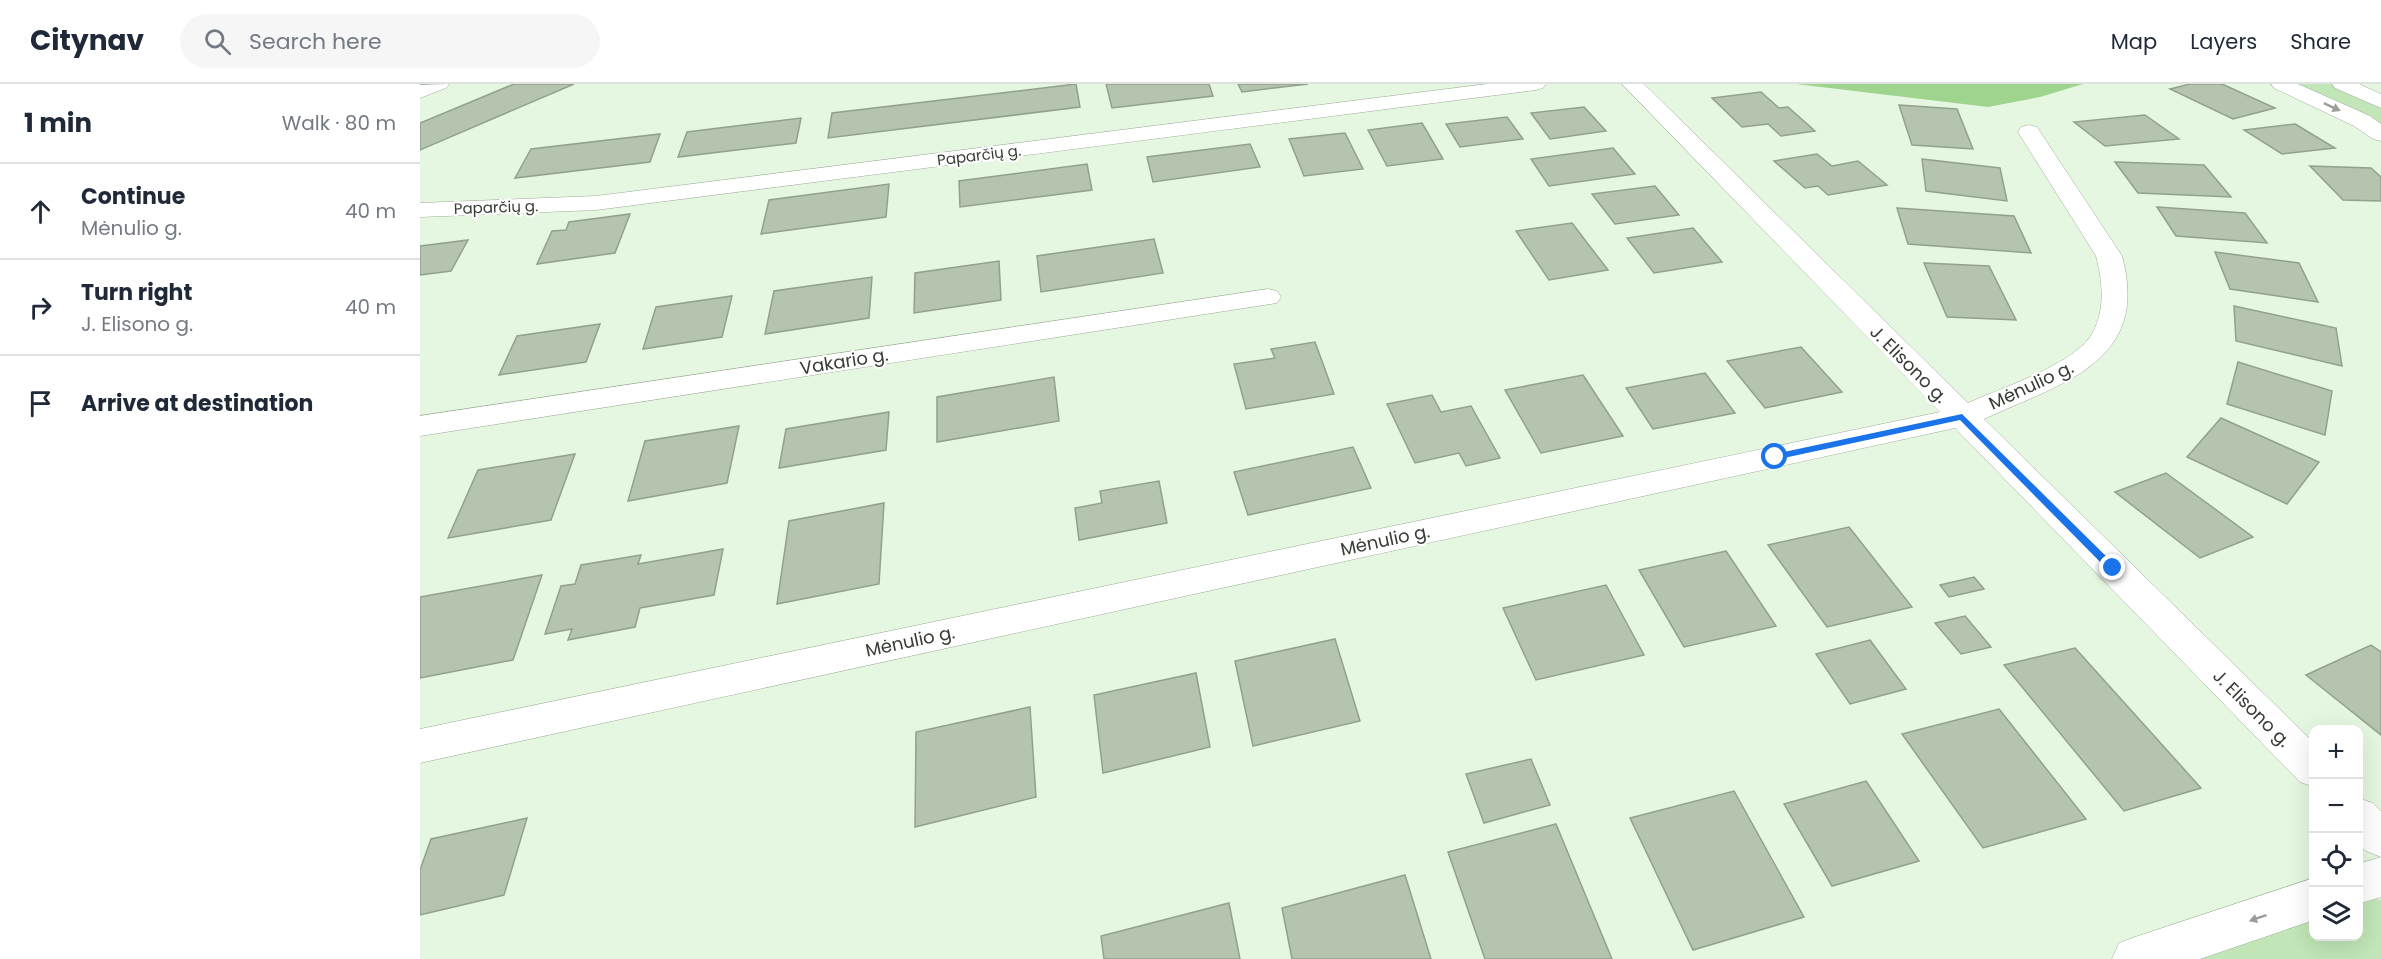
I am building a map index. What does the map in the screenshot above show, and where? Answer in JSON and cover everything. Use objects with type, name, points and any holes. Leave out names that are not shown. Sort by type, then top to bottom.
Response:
[{"type":"street","points":[[420,92],[439,84]]},
{"type":"street","name":"Paparčių g.","points":[[420,210],[596,203],[1536,84]]},
{"type":"street","name":"J. Elisono g.","points":[[1632,84],[2309,767]]},
{"type":"street","points":[[2281,84],[2362,121],[2381,134]]},
{"type":"street","points":[[2342,84],[2381,102]]},
{"type":"street","name":"Mėnulio g.","points":[[420,746],[1962,417],[2071,368],[2092,352],[2103,339],[2115,301],[2115,279],[2109,256],[2096,232],[2029,132]]},
{"type":"street","name":"Vakario g.","points":[[420,426],[1268,297]]},
{"type":"street","points":[[2363,821],[2381,838]]},
{"type":"street","points":[[2363,882],[2381,877]]},
{"type":"street","points":[[2135,959],[2309,900]]},
{"type":"green space","points":[[1796,84],[2083,84],[2040,97],[1988,107]]},
{"type":"green space","points":[[2291,84],[2332,84],[2381,107],[2381,126]]},
{"type":"green space","points":[[2381,900],[2381,959],[2197,959],[2309,921],[2309,941],[2363,941],[2363,903]]},
{"type":"building","points":[[514,84],[574,84],[420,150],[420,123]]},
{"type":"building","points":[[1076,84],[1080,107],[828,138],[832,113]]},
{"type":"building","points":[[1106,84],[1209,84],[1213,96],[1112,108]]},
{"type":"building","points":[[1238,84],[1308,84],[1242,92]]},
{"type":"building","points":[[2190,84],[2222,84],[2275,108],[2233,119],[2170,89]]},
{"type":"building","points":[[1761,92],[1779,108],[1788,107],[1815,131],[1781,136],[1768,124],[1742,127],[1712,98]]},
{"type":"building","points":[[1899,105],[1957,109],[1973,149],[1912,145]]},
{"type":"building","points":[[1584,107],[1606,131],[1550,139],[1531,113]]},
{"type":"building","points":[[2145,115],[2179,139],[2105,146],[2074,122]]},
{"type":"building","points":[[1507,117],[1523,139],[1460,147],[1446,124]]},
{"type":"building","points":[[801,118],[796,143],[678,157],[687,132]]},
{"type":"building","points":[[1422,123],[1443,159],[1387,166],[1368,130]]},
{"type":"building","points":[[2295,124],[2335,148],[2282,154],[2244,130]]},
{"type":"building","points":[[1345,133],[1363,169],[1304,176],[1289,139]]},
{"type":"building","points":[[660,134],[650,162],[515,178],[531,149]]},
{"type":"building","points":[[1250,144],[1260,167],[1153,182],[1147,157]]},
{"type":"building","points":[[1613,148],[1635,174],[1549,186],[1531,159]]},
{"type":"building","points":[[1817,154],[1832,166],[1858,161],[1887,185],[1828,195],[1818,186],[1805,188],[1774,161]]},
{"type":"building","points":[[1922,159],[2000,168],[2007,201],[1926,191]]},
{"type":"building","points":[[2115,162],[2204,165],[2231,197],[2138,193]]},
{"type":"building","points":[[1087,164],[1092,190],[960,207],[959,181]]},
{"type":"building","points":[[2310,166],[2371,168],[2381,177],[2381,201],[2343,200]]},
{"type":"building","points":[[889,184],[886,217],[761,234],[769,200]]},
{"type":"building","points":[[1655,186],[1679,215],[1615,224],[1592,194]]},
{"type":"building","points":[[2157,207],[2245,213],[2267,243],[2176,236]]},
{"type":"building","points":[[1897,208],[2014,216],[2031,253],[1908,244]]},
{"type":"building","points":[[630,214],[615,253],[537,264],[552,231],[566,230],[569,222]]},
{"type":"building","points":[[1572,223],[1608,270],[1549,280],[1516,231]]},
{"type":"building","points":[[1693,228],[1722,262],[1654,273],[1627,238]]},
{"type":"building","points":[[1154,239],[1163,273],[1041,292],[1037,256]]},
{"type":"building","points":[[468,240],[451,271],[420,275],[420,246]]},
{"type":"building","points":[[2215,252],[2299,263],[2318,302],[2230,289]]},
{"type":"building","points":[[999,261],[1001,300],[914,313],[915,273]]},
{"type":"building","points":[[1924,263],[1989,266],[2016,320],[1947,317]]},
{"type":"building","points":[[872,277],[869,318],[765,334],[774,291]]},
{"type":"building","points":[[732,296],[722,337],[643,349],[656,307]]},
{"type":"building","points":[[2234,306],[2336,328],[2342,366],[2236,341]]},
{"type":"building","points":[[600,324],[586,362],[499,375],[517,336]]},
{"type":"building","points":[[1315,342],[1334,394],[1246,409],[1234,364],[1275,358],[1271,349]]},
{"type":"building","points":[[1801,347],[1842,392],[1765,408],[1727,361]]},
{"type":"building","points":[[2238,362],[2332,391],[2325,435],[2227,404]]},
{"type":"building","points":[[1705,373],[1735,413],[1653,429],[1626,388]]},
{"type":"building","points":[[1583,375],[1623,436],[1541,453],[1505,390]]},
{"type":"building","points":[[1054,377],[1059,421],[937,442],[937,397]]},
{"type":"building","points":[[1432,395],[1441,412],[1471,406],[1500,458],[1466,466],[1459,453],[1415,463],[1387,404]]},
{"type":"building","points":[[889,412],[886,450],[779,468],[786,429]]},
{"type":"building","points":[[2221,418],[2319,462],[2287,504],[2187,457]]},
{"type":"building","points":[[739,426],[727,483],[628,501],[645,441]]},
{"type":"building","points":[[1353,447],[1371,488],[1248,515],[1234,472]]},
{"type":"building","points":[[575,454],[551,520],[448,538],[478,470]]},
{"type":"building","points":[[2166,473],[2253,537],[2200,558],[2115,492]]},
{"type":"building","points":[[1159,481],[1167,523],[1079,540],[1075,508],[1102,503],[1100,491]]},
{"type":"building","points":[[884,503],[879,584],[777,604],[789,521]]},
{"type":"building","points":[[1849,527],[1912,607],[1827,627],[1768,545]]},
{"type":"building","points":[[723,549],[714,595],[640,608],[635,627],[568,640],[572,629],[545,634],[561,586],[575,584],[581,565],[641,555],[638,564]]},
{"type":"building","points":[[1726,551],[1776,626],[1684,647],[1639,570]]},
{"type":"building","points":[[542,575],[513,660],[420,678],[420,597]]},
{"type":"building","points":[[1974,577],[1984,589],[1949,597],[1940,585]]},
{"type":"building","points":[[1606,585],[1644,655],[1536,680],[1503,608]]},
{"type":"building","points":[[1965,616],[1991,647],[1961,654],[1935,623]]},
{"type":"building","points":[[1335,639],[1360,721],[1253,746],[1235,661]]},
{"type":"building","points":[[1870,640],[1906,689],[1850,704],[1816,654]]},
{"type":"building","points":[[2371,645],[2381,652],[2381,735],[2306,675]]},
{"type":"building","points":[[2075,648],[2201,788],[2124,811],[2004,665]]},
{"type":"building","points":[[1196,673],[1210,747],[1103,773],[1094,695]]},
{"type":"building","points":[[1030,707],[1036,797],[915,827],[916,732]]},
{"type":"building","points":[[1999,709],[2086,819],[1983,848],[1902,734]]},
{"type":"building","points":[[1531,759],[1550,805],[1484,823],[1466,774]]},
{"type":"building","points":[[1866,781],[1919,861],[1832,886],[1784,804]]},
{"type":"building","points":[[1734,791],[1804,917],[1693,950],[1630,818]]},
{"type":"building","points":[[527,818],[504,895],[420,915],[420,870],[431,839]]},
{"type":"building","points":[[1556,824],[1612,959],[1485,959],[1448,852]]},
{"type":"building","points":[[1405,875],[1431,959],[1292,959],[1282,908]]},
{"type":"building","points":[[1229,903],[1240,959],[1104,959],[1101,936]]},
{"type":"route","points":[[1775,457],[1962,417],[2113,568]]}]
